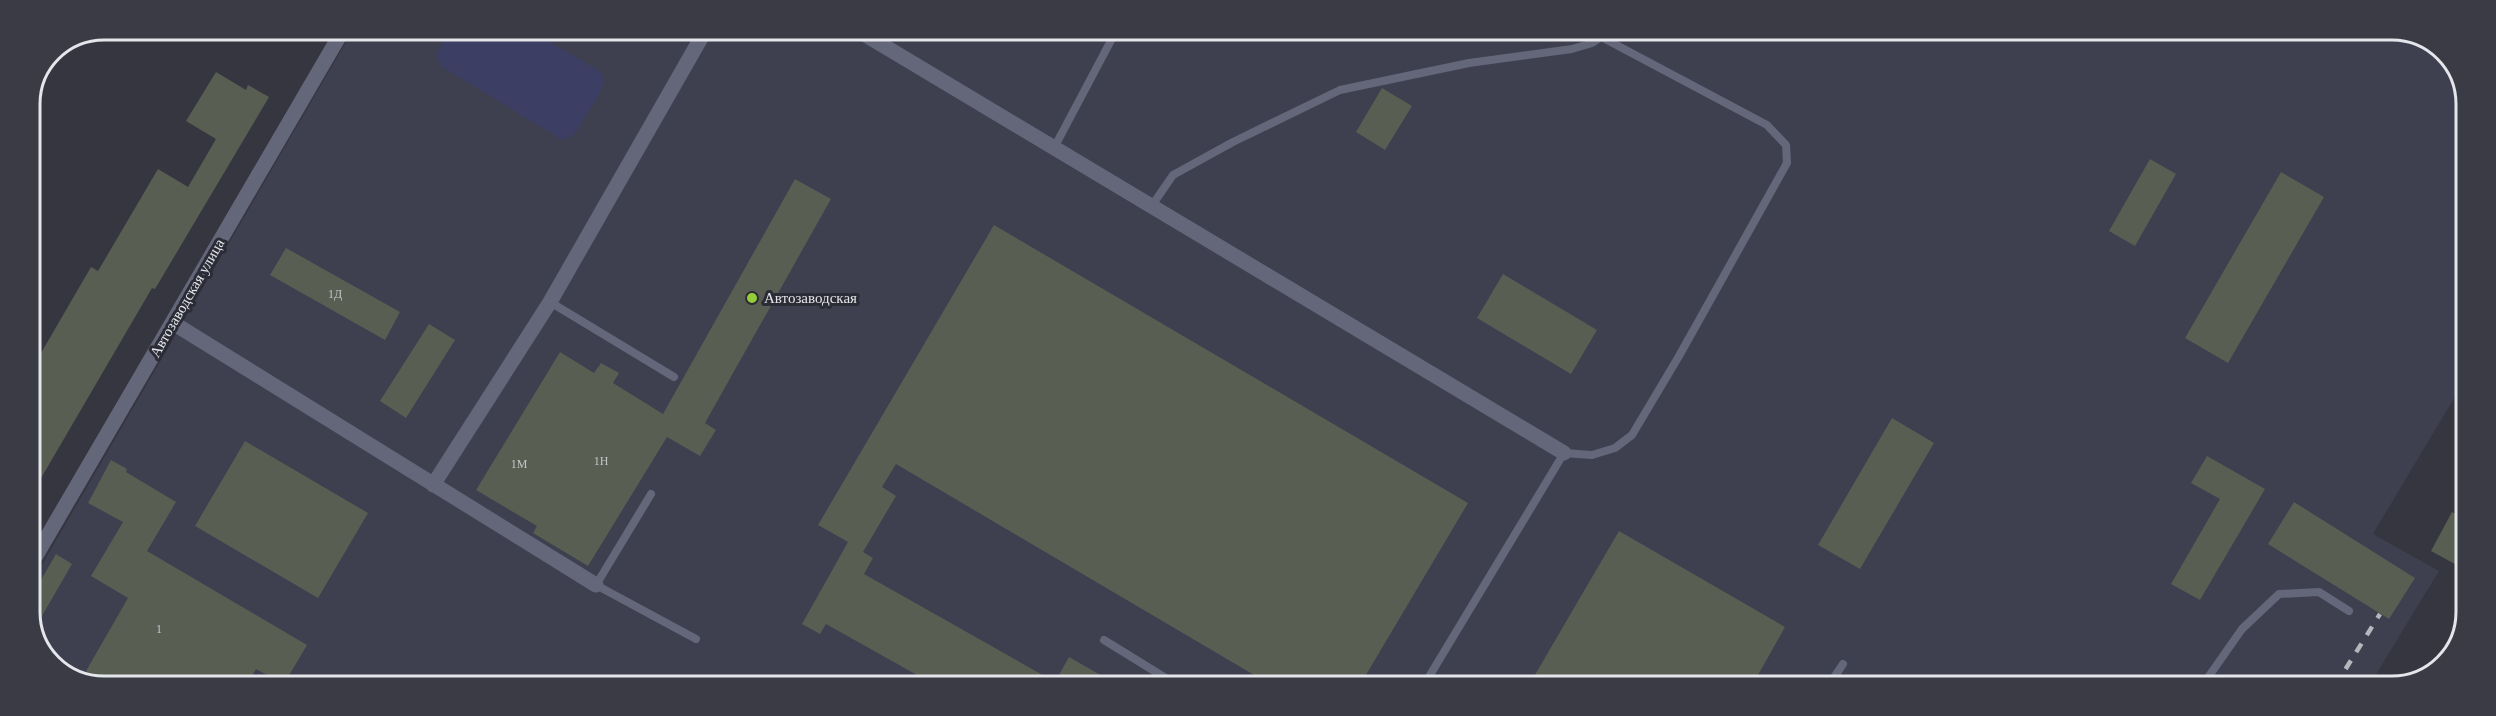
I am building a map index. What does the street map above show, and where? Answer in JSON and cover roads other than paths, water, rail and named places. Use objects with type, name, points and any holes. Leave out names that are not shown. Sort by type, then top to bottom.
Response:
[{"type":"street","name":"Автозаводская улица","points":[[41,547],[337,41]]},
{"type":"street","points":[[434,486],[550,302],[699,41]]},
{"type":"street","points":[[876,41],[1564,453]]},
{"type":"street","points":[[173,323],[596,585]]},
{"type":"lane","points":[[1054,148],[1111,41]]},
{"type":"lane","points":[[1151,207],[1173,175],[1233,142],[1340,90],[1469,63],[1572,49],[1595,41]]},
{"type":"lane","points":[[1429,676],[1564,453],[1592,455],[1615,448],[1632,435],[1787,163],[1786,145],[1767,125],[1609,41]]},
{"type":"lane","points":[[550,302],[674,377]]},
{"type":"lane","points":[[651,494],[596,585],[696,639]]},
{"type":"lane","points":[[2209,676],[2242,629],[2279,594],[2319,592],[2349,611]]},
{"type":"lane","points":[[1104,640],[1162,676]]},
{"type":"lane","points":[[1835,676],[1843,664]]},
{"type":"railway","points":[[2341,676],[2380,614]]},
{"type":"place","name":"Автозаводская","points":[[752,298]]}]
